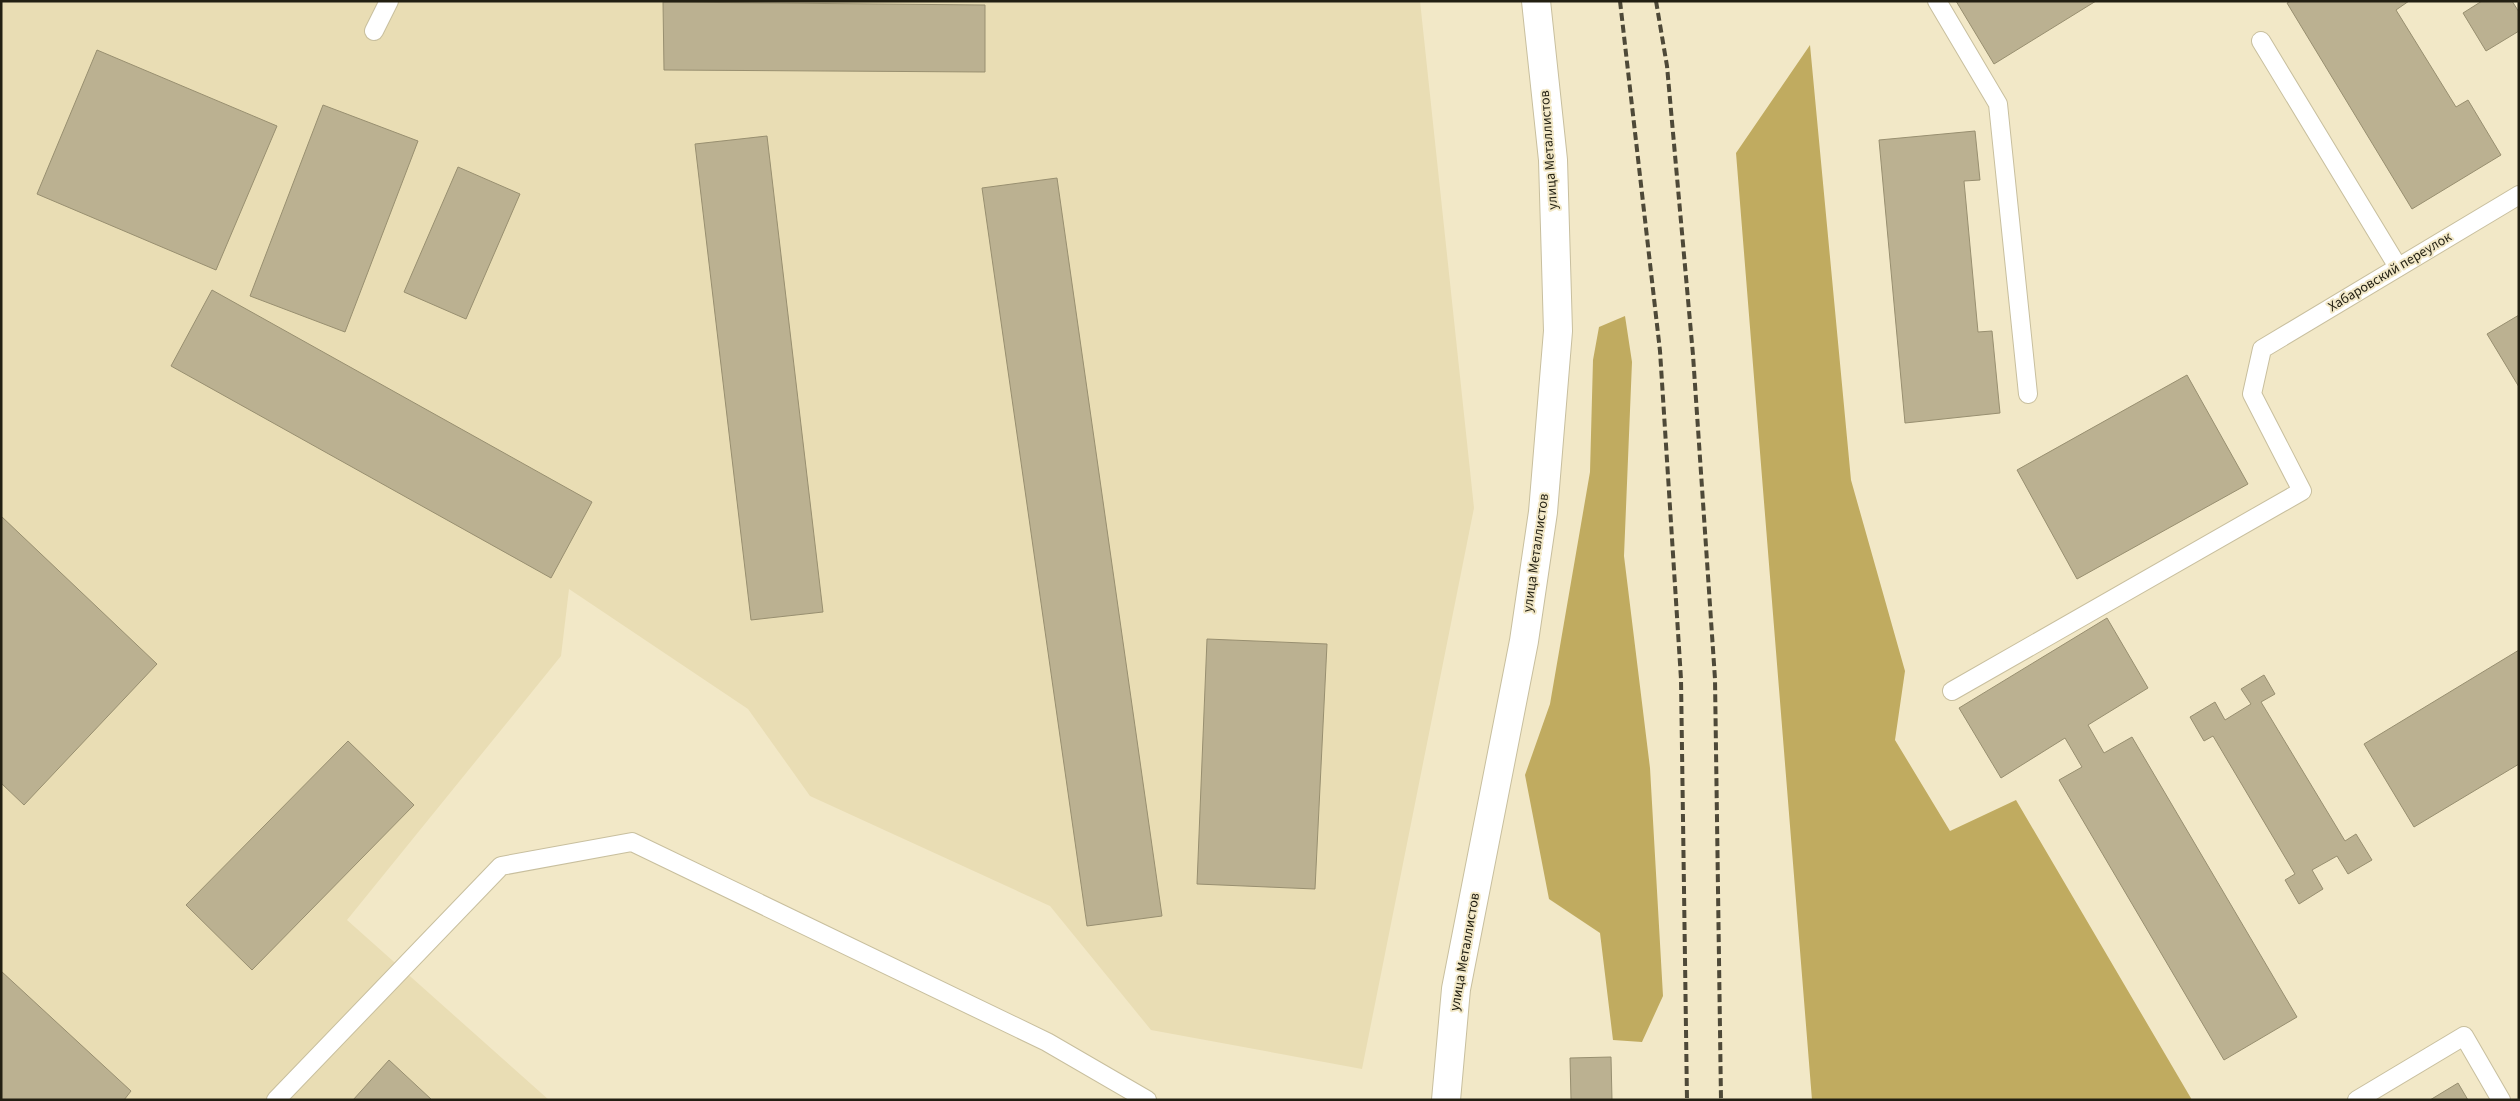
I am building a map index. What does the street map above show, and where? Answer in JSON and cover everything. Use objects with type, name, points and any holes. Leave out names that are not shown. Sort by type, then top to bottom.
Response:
[{"type":"main road","name":"улица Металлистов","points":[[1446,1100],[1456,989],[1524,641],[1543,512],[1558,331],[1553,160],[1536,1]]},
{"type":"lane","points":[[374,30],[389,1]]},
{"type":"lane","points":[[1937,1],[1998,104],[2028,394]]},
{"type":"lane","points":[[2261,41],[2398,267]]},
{"type":"lane","name":"Хабаровский переулок","points":[[1952,691],[2302,491],[2252,394],[2262,349],[2519,195]]},
{"type":"lane","points":[[276,1100],[501,866],[632,842],[1047,1042],[1147,1100]]},
{"type":"lane","points":[[2357,1100],[2464,1036],[2501,1100]]},
{"type":"shaded area","points":[[1,1],[1420,1],[1474,508],[1362,1069],[1151,1030],[1050,906],[810,796],[748,709],[569,589],[561,656],[347,920],[549,1100],[1,1100]]},
{"type":"shaded area","points":[[1810,45],[1851,480],[1905,671],[1895,740],[1950,831],[2016,800],[2192,1100],[1812,1100],[1736,153]]},
{"type":"shaded area","points":[[1625,316],[1632,362],[1624,556],[1650,768],[1663,996],[1642,1042],[1613,1040],[1600,933],[1549,899],[1525,775],[1550,704],[1590,472],[1593,360],[1599,327]]},
{"type":"building","points":[[1956,1],[2096,1],[1994,64]]},
{"type":"building","points":[[2291,1],[2409,1],[2396,10],[2456,107],[2468,100],[2501,155],[2412,209],[2287,3]]},
{"type":"building","points":[[2482,1],[2512,1],[2519,12],[2519,31],[2486,51],[2463,13]]},
{"type":"building","points":[[663,2],[985,5],[985,72],[664,70]]},
{"type":"building","points":[[97,50],[277,126],[216,270],[37,194]]},
{"type":"building","points":[[323,105],[418,141],[345,332],[250,296]]},
{"type":"building","points":[[1975,131],[1980,180],[1964,181],[1978,332],[1992,331],[2000,413],[1905,423],[1879,140]]},
{"type":"building","points":[[767,136],[823,612],[751,620],[695,144]]},
{"type":"building","points":[[458,167],[520,194],[466,319],[404,292]]},
{"type":"building","points":[[1057,178],[1162,916],[1087,926],[982,188]]},
{"type":"building","points":[[212,290],[592,502],[551,578],[171,366]]},
{"type":"building","points":[[2519,315],[2519,387],[2487,334]]},
{"type":"building","points":[[2187,375],[2248,484],[2077,579],[2017,470]]},
{"type":"building","points":[[1,516],[157,664],[24,805],[1,783]]},
{"type":"building","points":[[2107,618],[2148,688],[2088,725],[2104,753],[2132,737],[2297,1017],[2224,1060],[2059,780],[2082,767],[2065,738],[2001,778],[1959,708]]},
{"type":"building","points":[[1207,639],[1327,644],[1315,889],[1197,884]]},
{"type":"building","points":[[2519,650],[2519,764],[2414,827],[2364,744]]},
{"type":"building","points":[[2264,675],[2275,694],[2261,702],[2345,841],[2356,834],[2372,860],[2348,874],[2337,856],[2312,870],[2323,889],[2299,904],[2285,880],[2295,874],[2213,736],[2204,741],[2190,717],[2215,702],[2225,720],[2251,704],[2241,689]]},
{"type":"building","points":[[348,741],[414,805],[252,970],[186,905]]},
{"type":"building","points":[[1,971],[131,1091],[124,1100],[1,1100]]},
{"type":"building","points":[[1611,1057],[1612,1100],[1571,1100],[1570,1058]]},
{"type":"building","points":[[389,1060],[432,1100],[353,1100]]},
{"type":"building","points":[[2458,1083],[2468,1100],[2430,1100]]},
{"type":"railway","points":[[1620,1],[1660,351],[1681,679],[1687,1100]]},
{"type":"railway","points":[[1656,1],[1667,66],[1693,355],[1715,679],[1721,1100]]}]
